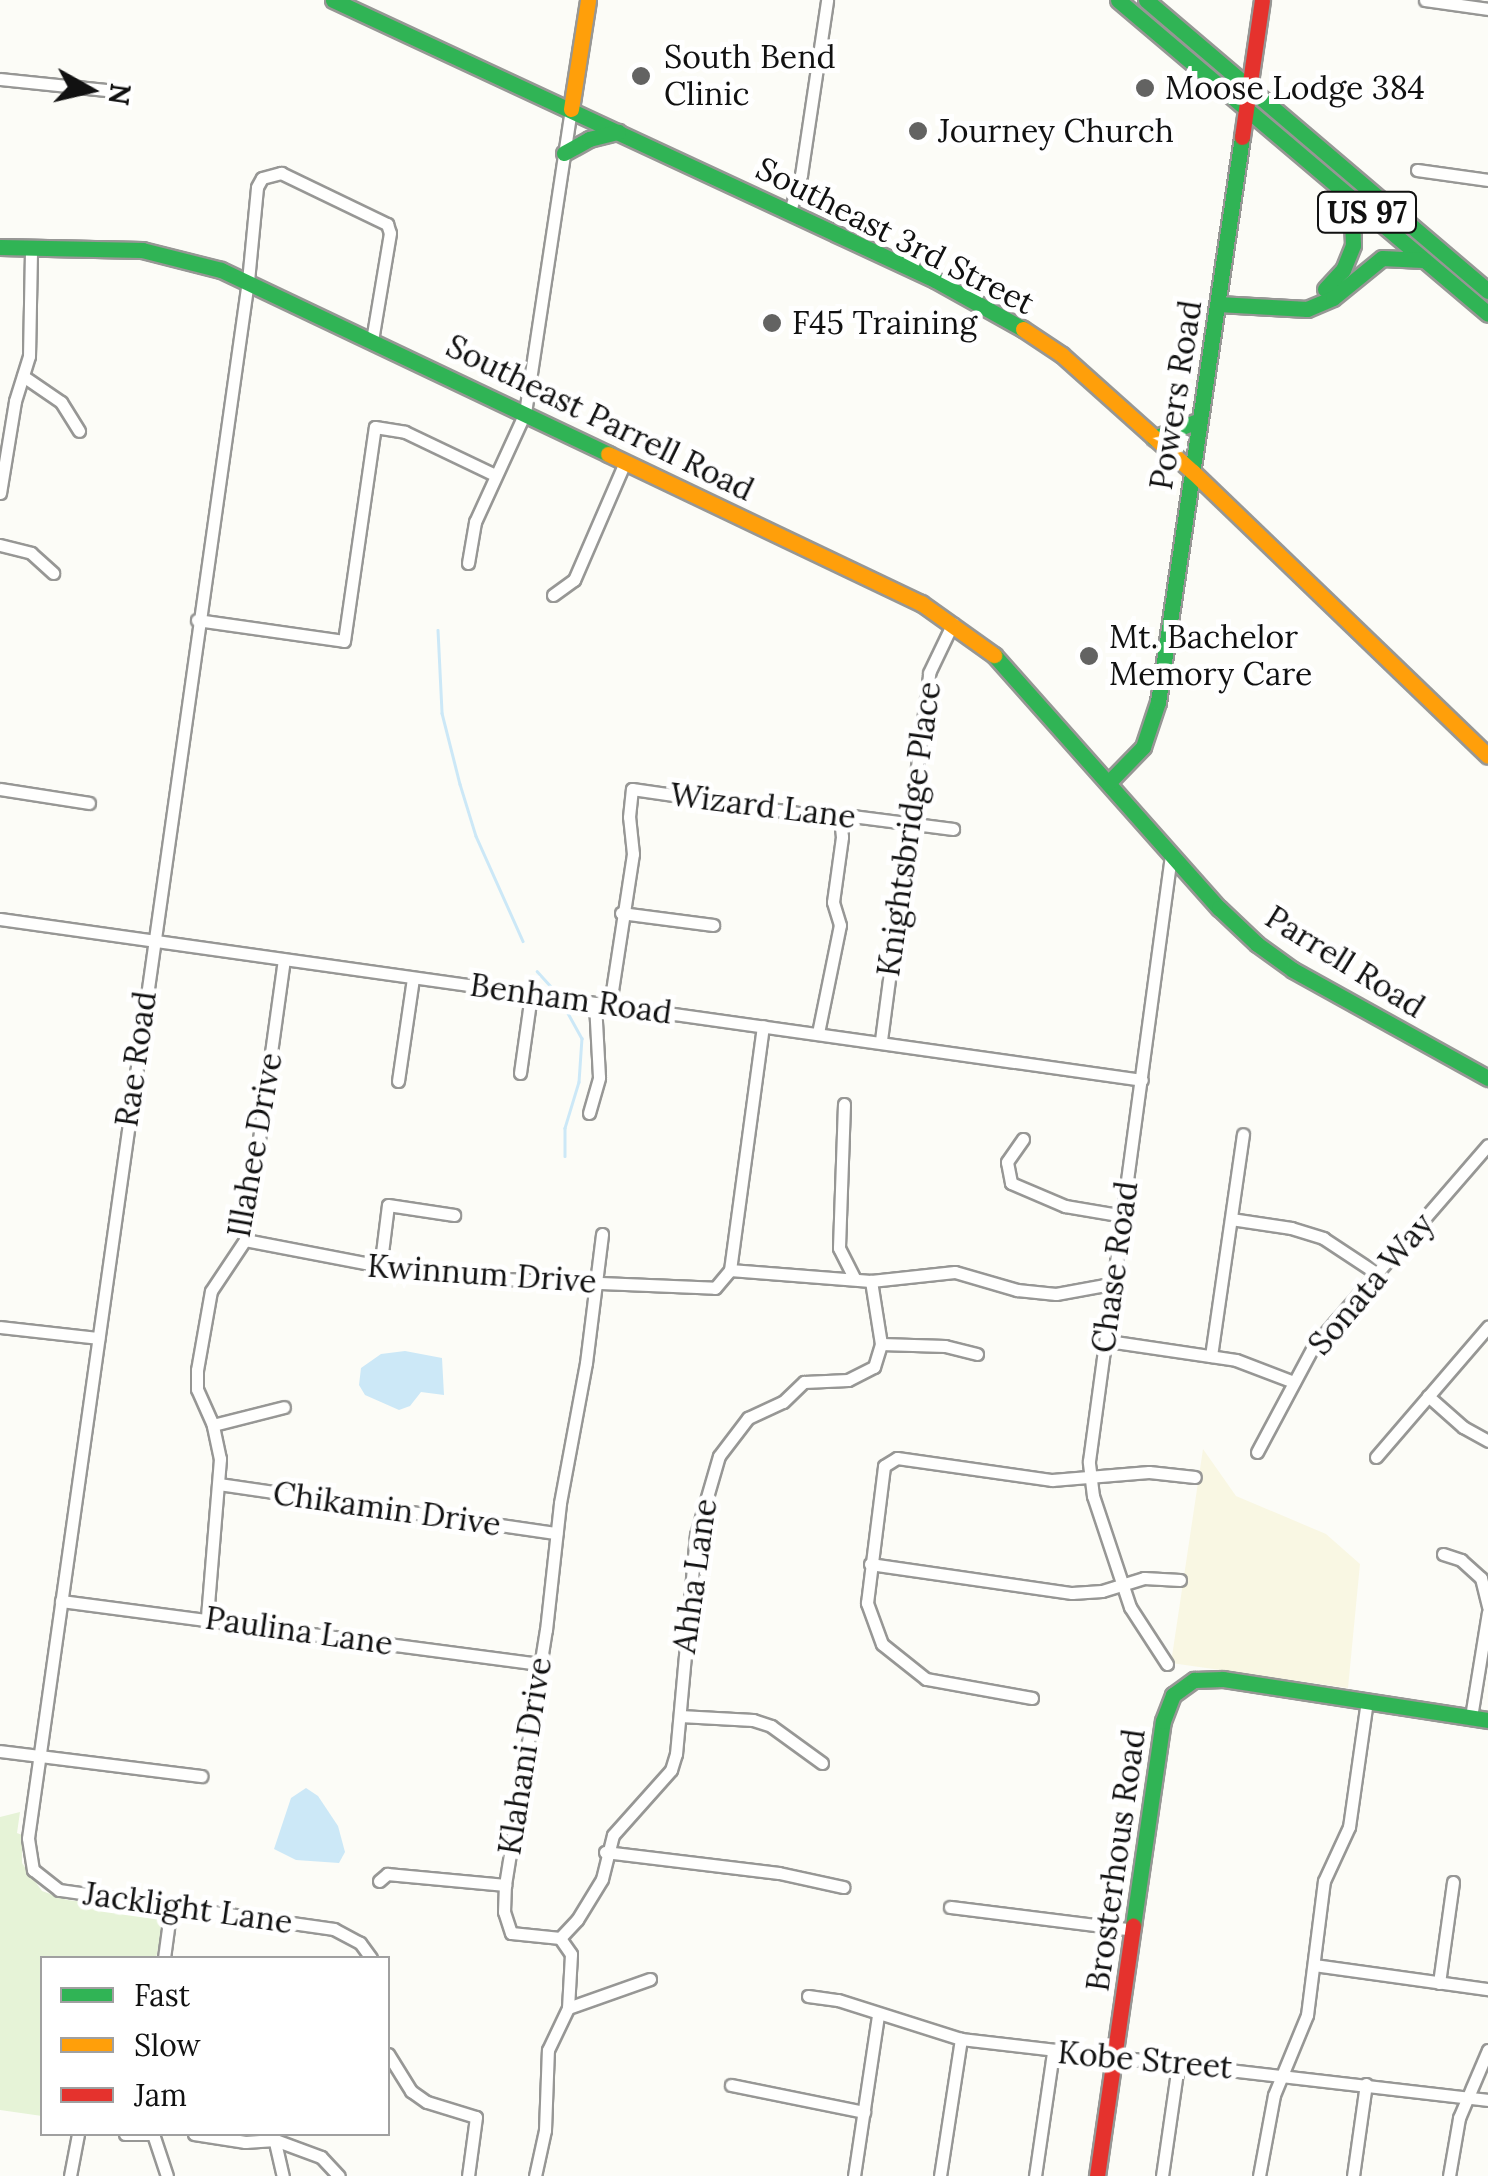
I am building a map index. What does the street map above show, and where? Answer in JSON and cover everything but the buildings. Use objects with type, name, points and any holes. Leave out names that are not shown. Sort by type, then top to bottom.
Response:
[{"type":"main road","name":"Southeast 3rd Street","points":[[334,0],[935,280],[1028,332],[1062,355],[1192,472],[1488,756]]},
{"type":"main road","points":[[571,110],[588,0]]},
{"type":"main road","name":"US 97","points":[[1118,0],[1488,314]]},
{"type":"main road","name":"US 97","points":[[1146,0],[1488,290]]},
{"type":"main road","points":[[1160,0],[1166,17]]},
{"type":"main road","name":"Powers Road","points":[[1109,782],[1144,747],[1152,729],[1262,0]]},
{"type":"main road","points":[[564,153],[589,139],[618,132]]},
{"type":"main road","points":[[1218,298],[1288,302],[1308,298],[1328,286],[1346,266],[1353,240],[1350,216],[1339,188]]},
{"type":"main road","name":"Southeast Parrell Road","points":[[0,247],[142,250],[178,257],[248,281],[888,586],[953,623],[1013,672],[1109,782]]},
{"type":"main road","points":[[1218,298],[1307,310],[1332,298],[1382,258],[1424,260]]},
{"type":"main road","points":[[1154,438],[1200,420]]},
{"type":"main road","name":"Parrell Road","points":[[1109,782],[1237,927],[1293,970],[1488,1078]]},
{"type":"main road","name":"Brosterhous Road","points":[[1097,2176],[1163,1720],[1182,1685],[1223,1679],[1480,1718]]},
{"type":"street","points":[[790,211],[801,175],[827,0]]},
{"type":"street","points":[[1425,0],[1488,9]]},
{"type":"street","points":[[0,79],[117,91]]},
{"type":"street","points":[[468,563],[475,522],[525,413],[571,110]]},
{"type":"street","points":[[1416,170],[1488,180]]},
{"type":"street","name":"Rae Road","points":[[28,1838],[197,620],[248,281],[257,187],[270,173],[281,173],[381,218],[390,233],[372,340]]},
{"type":"street","points":[[0,493],[30,330],[31,247]]},
{"type":"street","points":[[24,376],[61,402],[79,431]]},
{"type":"street","points":[[197,620],[344,641],[375,427],[405,432],[495,475]]},
{"type":"street","points":[[552,594],[574,580],[626,462]]},
{"type":"street","points":[[0,545],[31,553],[53,573]]},
{"type":"street","name":"Knightsbridge Place","points":[[880,1040],[929,674],[953,623]]},
{"type":"street","name":"Wizard Lane","points":[[621,912],[632,854],[632,789],[840,819],[852,816],[953,829]]},
{"type":"street","points":[[0,790],[89,802]]},
{"type":"street","points":[[818,1032],[840,925],[833,902],[842,837],[840,819]]},
{"type":"street","name":"Chase Road","points":[[1166,1664],[1144,1635],[1122,1584],[1090,1476],[1100,1376],[1108,1341],[1172,856]]},
{"type":"street","points":[[610,1004],[621,912],[712,926]]},
{"type":"street","name":"Benham Road","points":[[0,920],[880,1040],[1142,1080]]},
{"type":"street","name":"Illahee Drive","points":[[207,1618],[220,1484],[213,1426],[197,1388],[197,1370],[211,1291],[245,1240],[284,960]]},
{"type":"street","points":[[398,1081],[413,978]]},
{"type":"street","points":[[520,1073],[531,995]]},
{"type":"street","points":[[589,1113],[599,1077],[594,1004]]},
{"type":"street","points":[[763,1026],[730,1270],[871,1281],[955,1272],[1017,1290],[1056,1294],[1116,1283]]},
{"type":"street","points":[[844,1104],[838,1248],[854,1278]]},
{"type":"street","points":[[1211,1356],[1243,1134]]},
{"type":"street","points":[[1023,1139],[1007,1162],[1011,1183],[1065,1206],[1124,1216]]},
{"type":"street","name":"Sonata Way","points":[[1257,1452],[1273,1435],[1313,1347],[1488,1146]]},
{"type":"street","points":[[380,1270],[388,1205],[454,1215]]},
{"type":"street","points":[[1232,1219],[1291,1228],[1322,1238],[1376,1274]]},
{"type":"street","name":"Klahani Drive","points":[[560,1938],[511,1932],[504,1912],[505,1885],[556,1533],[582,1389],[602,1234]]},
{"type":"street","name":"Kwinnum Drive","points":[[245,1240],[380,1270],[476,1280],[705,1289],[721,1285],[730,1270]]},
{"type":"street","points":[[871,1281],[881,1344],[944,1346],[978,1354]]},
{"type":"street","points":[[0,1326],[98,1338]]},
{"type":"street","points":[[1376,1456],[1488,1327]]},
{"type":"street","points":[[1108,1341],[1211,1356],[1268,1370],[1294,1382]]},
{"type":"street","name":"Ahha Lane","points":[[560,1938],[598,1888],[613,1835],[671,1770],[680,1716],[696,1535],[719,1456],[748,1418],[783,1402],[804,1382],[848,1380],[864,1374],[874,1367],[881,1344]]},
{"type":"street","points":[[1428,1396],[1463,1427],[1488,1441]]},
{"type":"street","points":[[213,1426],[284,1407]]},
{"type":"street","points":[[1032,1698],[944,1684],[901,1662],[882,1644],[867,1604],[884,1466],[889,1460],[1052,1480],[1159,1472],[1195,1478]]},
{"type":"street","name":"Chikamin Drive","points":[[220,1484],[556,1533]]},
{"type":"street","points":[[1442,1554],[1461,1560],[1480,1578],[1488,1610],[1480,1718]]},
{"type":"street","points":[[870,1564],[1072,1593],[1154,1576],[1180,1580]]},
{"type":"street","name":"Paulina Lane","points":[[60,1601],[538,1664]]},
{"type":"street","points":[[1259,2176],[1267,2119],[1301,2036],[1324,1881],[1350,1826],[1367,1702]]},
{"type":"street","points":[[680,1716],[753,1720],[771,1726],[822,1763]]},
{"type":"street","points":[[0,1751],[201,1776]]},
{"type":"street","name":"Jacklight Lane","points":[[28,1838],[34,1870],[49,1886],[334,1929],[360,1943],[370,1956]]},
{"type":"street","points":[[606,1852],[779,1873],[843,1887]]},
{"type":"street","points":[[379,1882],[386,1874],[505,1885]]},
{"type":"street","points":[[1439,1983],[1452,1882]]},
{"type":"street","points":[[164,1956],[171,1906]]},
{"type":"street","points":[[950,1907],[1134,1930]]},
{"type":"street","points":[[535,2176],[545,2130],[548,2050],[568,2008],[571,1954],[560,1938]]},
{"type":"street","points":[[1314,1965],[1488,1989]]},
{"type":"street","points":[[568,2008],[650,1980]]},
{"type":"street","name":"Kobe Street","points":[[808,1996],[838,2000],[878,2016],[961,2039],[1114,2060],[1283,2074],[1488,2100]]},
{"type":"street","points":[[854,2176],[878,2016]]},
{"type":"street","points":[[940,2176],[961,2039]]},
{"type":"street","points":[[1449,2176],[1459,2118],[1488,2050]]},
{"type":"street","points":[[1035,2176],[1053,2052]]},
{"type":"street","points":[[390,2057],[411,2091],[427,2102],[476,2117],[468,2176]]},
{"type":"street","points":[[1162,2176],[1178,2064]]},
{"type":"street","points":[[1352,2176],[1366,2084]]},
{"type":"street","points":[[731,2086],[864,2112]]},
{"type":"street","points":[[70,2176],[78,2136]]},
{"type":"street","points":[[154,2136],[166,2176]]},
{"type":"street","points":[[207,2136],[246,2142],[274,2137],[321,2157],[339,2176]]},
{"type":"street","points":[[274,2137],[284,2176]]},
{"type":"shaded area","points":[[1203,1449],[1236,1496],[1326,1534],[1360,1564],[1348,1688],[1171,1663]]},
{"type":"green space","points":[[20,1812],[17,1833],[22,1835],[22,1863],[42,1891],[67,1900],[156,1909],[164,1922],[156,1956],[40,1956],[40,2116],[0,2110],[0,1817]]},
{"type":"water","points":[[405,1351],[442,1358],[444,1395],[421,1392],[410,1406],[399,1410],[365,1395],[359,1385],[361,1368],[381,1354]]},
{"type":"water","points":[[306,1788],[318,1796],[338,1826],[345,1852],[339,1863],[296,1860],[274,1849],[291,1798]]},
{"type":"waterway","points":[[438,630],[442,713],[460,784],[476,836],[523,941]]},
{"type":"waterway","points":[[537,971],[555,991]]},
{"type":"waterway","points":[[564,1006],[582,1038],[579,1082],[565,1128],[565,1156]]},
{"type":"traffic: fast","points":[[333,0],[935,280],[1023,329]]},
{"type":"traffic: fast","points":[[1118,0],[1488,314]]},
{"type":"traffic: fast","points":[[1146,0],[1488,291]]},
{"type":"traffic: fast","points":[[564,153],[589,139],[618,132]]},
{"type":"traffic: fast","points":[[1109,782],[1143,747],[1158,702],[1242,137]]},
{"type":"traffic: fast","points":[[1325,289],[1343,270],[1353,245],[1352,221],[1342,195]]},
{"type":"traffic: fast","points":[[0,247],[142,250],[221,270],[608,454]]},
{"type":"traffic: fast","points":[[1218,304],[1307,309],[1333,298],[1382,258],[1423,260]]},
{"type":"traffic: fast","points":[[1154,438],[1200,420]]},
{"type":"traffic: fast","points":[[994,655],[1219,908],[1257,944],[1293,970],[1488,1078]]},
{"type":"traffic: fast","points":[[1133,1926],[1163,1721],[1173,1695],[1194,1680],[1223,1679],[1488,1720]]},
{"type":"traffic: slow","points":[[571,109],[588,0]]},
{"type":"traffic: slow","points":[[1023,329],[1062,355],[1193,472],[1488,756]]},
{"type":"traffic: slow","points":[[608,454],[921,603],[994,655]]},
{"type":"traffic: jam","points":[[1242,137],[1262,0]]},
{"type":"traffic: jam","points":[[1097,2176],[1133,1926]]},
{"type":"place","name":"South Bend Clinic","points":[[641,76]]},
{"type":"place","name":"Moose Lodge 384","points":[[1145,88]]},
{"type":"place","name":"Journey Church","points":[[918,131]]},
{"type":"place","name":"F45 Training","points":[[772,323]]},
{"type":"place","name":"Mt. Bachelor Memory Care","points":[[1089,656]]}]
